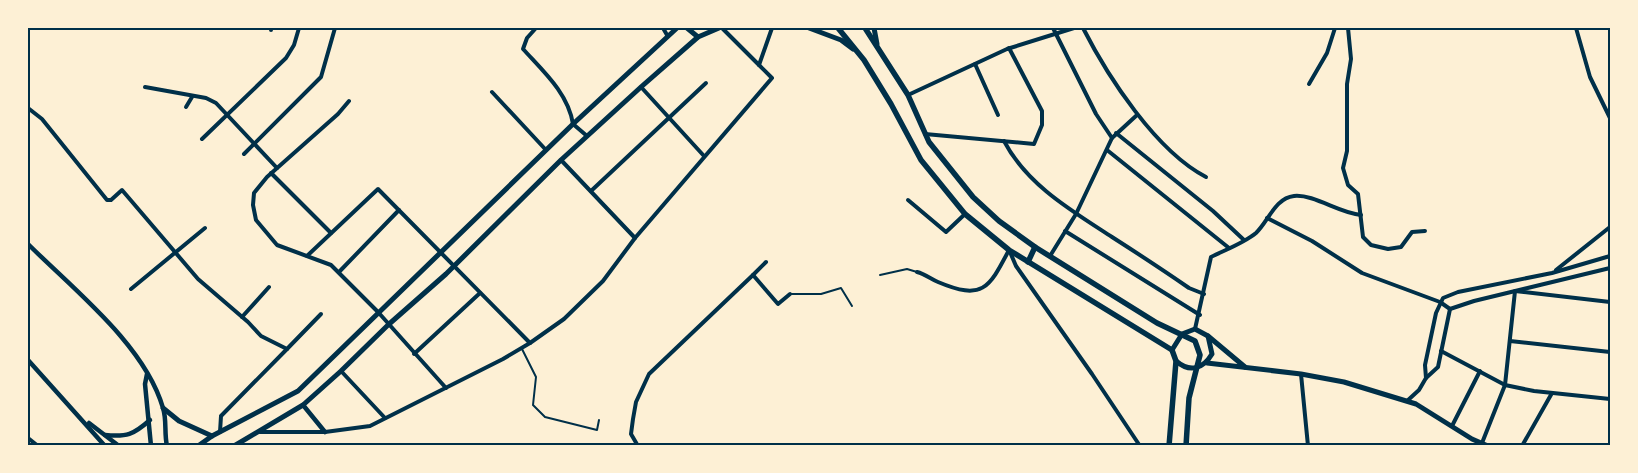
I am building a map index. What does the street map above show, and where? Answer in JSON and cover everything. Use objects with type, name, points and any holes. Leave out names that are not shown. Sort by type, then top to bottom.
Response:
[{"type":"main road","points":[[198,446],[212,436],[298,391],[573,124],[667,35],[677,28]]},
{"type":"main road","points":[[687,28],[698,37]]},
{"type":"main road","points":[[234,446],[303,405],[341,371],[388,324],[454,266],[561,160],[641,86],[698,37],[720,28]]},
{"type":"main road","points":[[808,28],[841,40],[864,60]]},
{"type":"main road","points":[[838,28],[864,60],[892,104],[921,160],[965,214],[1009,250],[1172,350],[1176,361],[1169,446]]},
{"type":"main road","points":[[865,28],[908,95],[924,134],[947,168],[973,197],[999,220],[1035,247],[1157,323],[1195,340],[1200,354],[1189,398],[1186,446]]},
{"type":"main road","points":[[874,28],[877,44]]},
{"type":"main road","points":[[1028,262],[1035,247]]},
{"type":"main road","points":[[1172,350],[1182,334],[1196,329],[1208,336],[1245,367]]},
{"type":"main road","points":[[1207,363],[1212,354],[1208,336]]},
{"type":"main road","points":[[1176,361],[1184,368],[1196,368],[1207,363],[1301,374],[1344,382],[1416,404],[1485,444]]},
{"type":"main road","points":[[163,408],[179,421],[212,436]]},
{"type":"street","points":[[202,139],[286,58],[294,45],[299,28]]},
{"type":"street","points":[[244,154],[321,77],[335,28]]},
{"type":"street","points":[[536,28],[527,38],[523,49],[558,89],[571,112],[573,124],[587,136]]},
{"type":"street","points":[[663,28],[667,35]]},
{"type":"street","points":[[255,432],[325,432],[370,426],[521,348],[564,319],[603,281],[635,238],[772,78],[720,28]]},
{"type":"street","points":[[759,65],[772,28]]},
{"type":"street","points":[[1053,28],[1096,114],[1112,138]]},
{"type":"street","points":[[908,95],[1009,48],[1074,28]]},
{"type":"street","points":[[1083,28],[1137,115],[1188,168],[1206,178]]},
{"type":"street","points":[[1308,84],[1327,53],[1335,28]]},
{"type":"street","points":[[1348,28],[1352,59],[1347,84],[1347,151],[1342,168],[1348,184],[1358,194],[1363,237],[1376,247],[1395,249],[1401,247],[1412,232],[1425,232]]},
{"type":"street","points":[[1576,28],[1590,77],[1610,118]]},
{"type":"street","points":[[924,134],[1034,144],[1038,139],[1043,117],[1042,111],[1009,48]]},
{"type":"street","points":[[975,64],[998,115]]},
{"type":"street","points":[[591,192],[706,83]]},
{"type":"street","points":[[641,86],[704,156]]},
{"type":"street","points":[[145,87],[192,97],[206,98],[216,103],[226,116],[255,143],[277,168]]},
{"type":"street","points":[[492,92],[546,150]]},
{"type":"street","points":[[186,107],[192,97]]},
{"type":"street","points":[[348,101],[338,114],[271,173],[254,193],[253,205],[256,220],[277,245],[331,265],[339,272],[378,312],[446,388]]},
{"type":"street","points":[[28,108],[42,119],[107,200],[110,200],[122,190],[198,279],[261,336],[287,349]]},
{"type":"street","points":[[1050,256],[1076,214],[1112,138],[1137,115]]},
{"type":"street","points":[[1116,133],[1213,211],[1244,240]]},
{"type":"street","points":[[1004,141],[1010,153],[1038,185],[1076,214],[1188,288],[1204,294]]},
{"type":"street","points":[[1106,150],[1176,203],[1230,248]]},
{"type":"street","points":[[561,160],[635,238]]},
{"type":"street","points":[[271,173],[332,233]]},
{"type":"street","points":[[307,256],[378,189],[530,343]]},
{"type":"street","points":[[1196,329],[1211,257],[1256,233],[1267,218],[1283,202],[1293,196],[1308,198],[1341,211],[1361,215]]},
{"type":"street","points":[[908,200],[946,232],[965,214]]},
{"type":"street","points":[[339,272],[399,210]]},
{"type":"street","points":[[1267,218],[1312,241],[1362,273],[1440,302],[1450,309]]},
{"type":"street","points":[[1552,273],[1610,227]]},
{"type":"street","points":[[131,290],[204,228]]},
{"type":"street","points":[[1065,231],[1200,315]]},
{"type":"street","points":[[28,244],[120,336],[147,372],[163,408],[168,446]]},
{"type":"street","points":[[917,272],[960,290],[978,290],[992,281],[1009,250]]},
{"type":"street","points":[[1009,250],[1016,266],[1140,446]]},
{"type":"street","points":[[1426,378],[1425,366],[1440,302],[1443,298],[1458,292],[1552,273],[1610,256]]},
{"type":"street","points":[[638,446],[631,434],[633,418],[636,402],[649,374],[766,262]]},
{"type":"street","points":[[1450,309],[1474,301],[1610,268]]},
{"type":"street","points":[[753,275],[778,304],[790,294]]},
{"type":"street","points":[[242,317],[269,287]]},
{"type":"street","points":[[1515,291],[1610,302]]},
{"type":"street","points":[[1485,444],[1505,385],[1515,291]]},
{"type":"street","points":[[414,354],[480,293]]},
{"type":"street","points":[[1406,401],[1419,390],[1426,378],[1438,367],[1450,309]]},
{"type":"street","points":[[220,432],[221,416],[321,314]]},
{"type":"street","points":[[1510,341],[1610,352]]},
{"type":"street","points":[[1441,351],[1505,385],[1552,393],[1610,399]]},
{"type":"street","points":[[28,360],[105,446]]},
{"type":"street","points":[[341,371],[385,418]]},
{"type":"street","points":[[1452,426],[1480,371]]},
{"type":"street","points":[[147,372],[145,384],[150,420],[151,446]]},
{"type":"street","points":[[1301,374],[1308,446]]},
{"type":"street","points":[[1522,446],[1552,393]]},
{"type":"street","points":[[303,405],[325,432]]},
{"type":"street","points":[[80,417],[118,446]]},
{"type":"street","points":[[105,435],[125,436],[138,430],[150,420]]},
{"type":"street","points":[[28,438],[38,446]]},
{"type":"lane","points":[[880,275],[907,269],[917,272]]},
{"type":"lane","points":[[790,294],[821,294],[841,288],[852,306]]},
{"type":"lane","points":[[521,348],[536,377],[533,405],[539,411],[546,417],[597,430],[599,420]]}]
